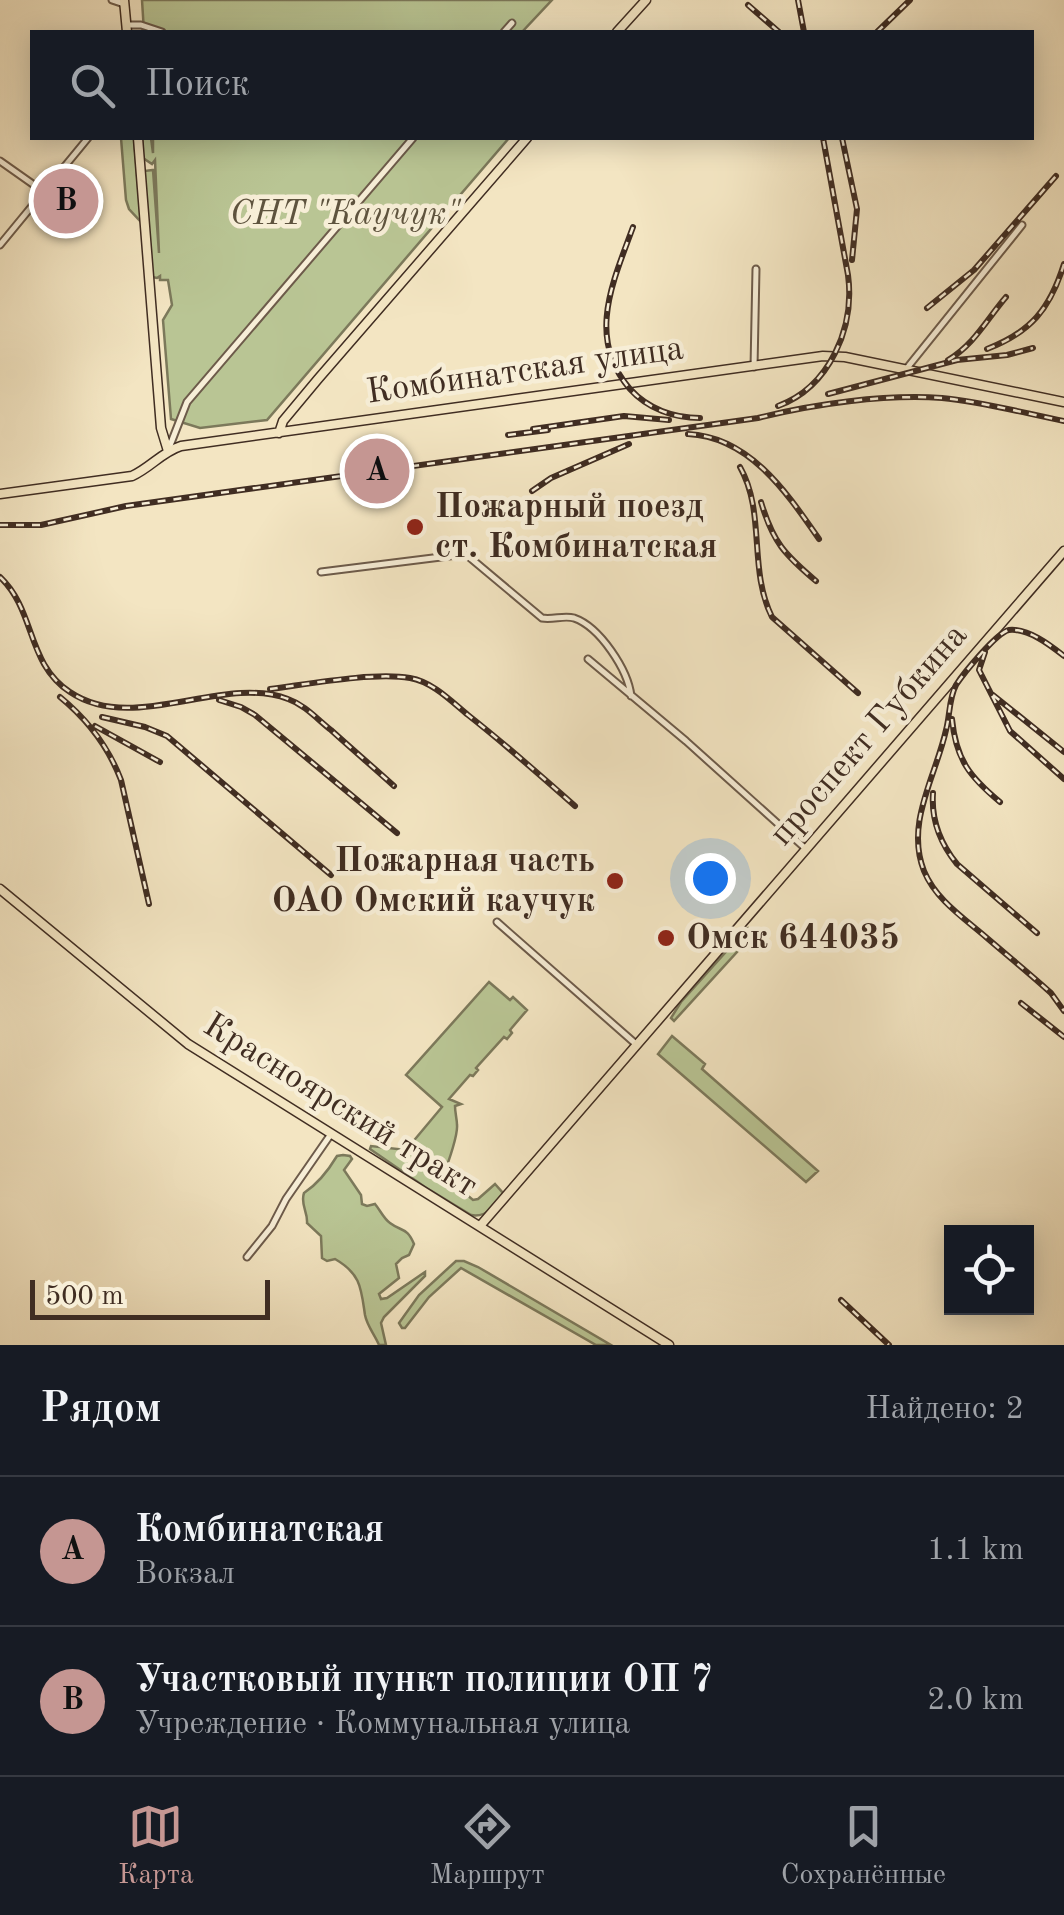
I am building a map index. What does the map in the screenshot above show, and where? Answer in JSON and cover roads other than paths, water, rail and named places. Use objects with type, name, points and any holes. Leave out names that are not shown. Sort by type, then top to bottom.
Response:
[{"type":"main road","points":[[620,30],[646,0]]},
{"type":"main road","points":[[124,2],[127,29]]},
{"type":"main road","points":[[138,140],[161,428],[168,451]]},
{"type":"main road","points":[[280,433],[280,425],[294,407],[525,140]]},
{"type":"main road","name":"Комбинатская улица","points":[[0,494],[132,476],[181,446],[829,356],[1064,402]]},
{"type":"main road","name":"проспект Губкина","points":[[480,1226],[1064,551]]},
{"type":"main road","name":"Красноярский тракт","points":[[0,889],[170,1031],[670,1345]]},
{"type":"main road","points":[[463,1216],[480,1218],[495,1209]]},
{"type":"main road","points":[[495,1209],[490,1223],[499,1238]]},
{"type":"street","points":[[112,0],[124,2]]},
{"type":"street","points":[[506,30],[512,22]]},
{"type":"street","points":[[127,29],[140,25],[156,30]]},
{"type":"street","points":[[0,245],[86,140]]},
{"type":"street","points":[[168,451],[187,402],[411,140]]},
{"type":"street","points":[[0,161],[44,192]]},
{"type":"street","points":[[906,371],[1022,225]]},
{"type":"street","points":[[754,367],[756,269]]},
{"type":"street","points":[[321,572],[458,554],[468,556],[542,618],[569,617],[590,628],[612,652],[631,696]]},
{"type":"street","points":[[588,659],[806,849]]},
{"type":"street","points":[[497,922],[637,1045]]},
{"type":"street","points":[[247,1256],[272,1226],[331,1134]]},
{"type":"railway","points":[[798,0],[804,30]]},
{"type":"railway","points":[[879,30],[910,0]]},
{"type":"railway","points":[[748,5],[777,30]]},
{"type":"railway","points":[[778,406],[812,385],[825,370],[843,334],[847,315],[848,275],[823,140]]},
{"type":"railway","points":[[842,140],[857,209],[852,260]]},
{"type":"railway","points":[[927,308],[974,270],[1056,176]]},
{"type":"railway","points":[[633,227],[612,289],[606,330],[609,350],[630,389],[645,402],[671,414],[700,418]]},
{"type":"railway","points":[[987,349],[1016,335],[1037,317],[1064,264]]},
{"type":"railway","points":[[948,360],[973,339],[1006,297]]},
{"type":"railway","points":[[828,394],[957,360],[1033,348]]},
{"type":"railway","points":[[0,525],[41,525],[126,506],[873,399],[942,398],[1064,421]]},
{"type":"railway","points":[[533,429],[624,416],[669,420]]},
{"type":"railway","points":[[508,435],[548,430]]},
{"type":"railway","points":[[688,434],[710,437],[748,456],[780,486],[819,539]]},
{"type":"railway","points":[[532,491],[551,478],[629,444]]},
{"type":"railway","points":[[740,467],[753,503],[761,580],[772,617],[858,693]]},
{"type":"railway","points":[[761,502],[781,546],[816,581]]},
{"type":"railway","points":[[0,577],[20,605],[46,667],[70,692],[95,704],[122,708],[235,693],[262,693],[288,699],[311,713],[394,786]]},
{"type":"railway","points":[[1064,656],[1031,634],[1009,630],[989,645],[966,672],[952,695],[918,835],[924,871],[943,900],[1051,993],[1064,1011]]},
{"type":"railway","points":[[985,652],[979,670],[1010,731],[1064,779]]},
{"type":"railway","points":[[270,689],[360,678],[418,680],[448,698],[575,806]]},
{"type":"railway","points":[[993,695],[1064,752]]},
{"type":"railway","points":[[60,697],[96,734],[116,768],[149,904]]},
{"type":"railway","points":[[219,700],[255,715],[397,833]]},
{"type":"railway","points":[[102,717],[167,736],[331,875]]},
{"type":"railway","points":[[952,719],[966,766],[1000,802]]},
{"type":"railway","points":[[95,726],[160,762]]},
{"type":"railway","points":[[933,793],[935,822],[951,856],[1037,933]]},
{"type":"railway","points":[[1021,1003],[1064,1037]]},
{"type":"railway","points":[[841,1300],[889,1345]]},
{"type":"place","name":"Участковый пункт полиции ОП 7","points":[[66,201]]},
{"type":"place","name":"Комбинатская","points":[[377,471]]},
{"type":"place","name":"Пожарный поезд ст. Комбинатская","points":[[415,527]]},
{"type":"place","name":"Пожарная часть ОАО Омский каучук","points":[[615,881]]},
{"type":"place","name":"Омск 644035","points":[[666,938]]},
{"type":"park label","name":"СНТ \"Каучук\"","points":[[345,214]]}]
